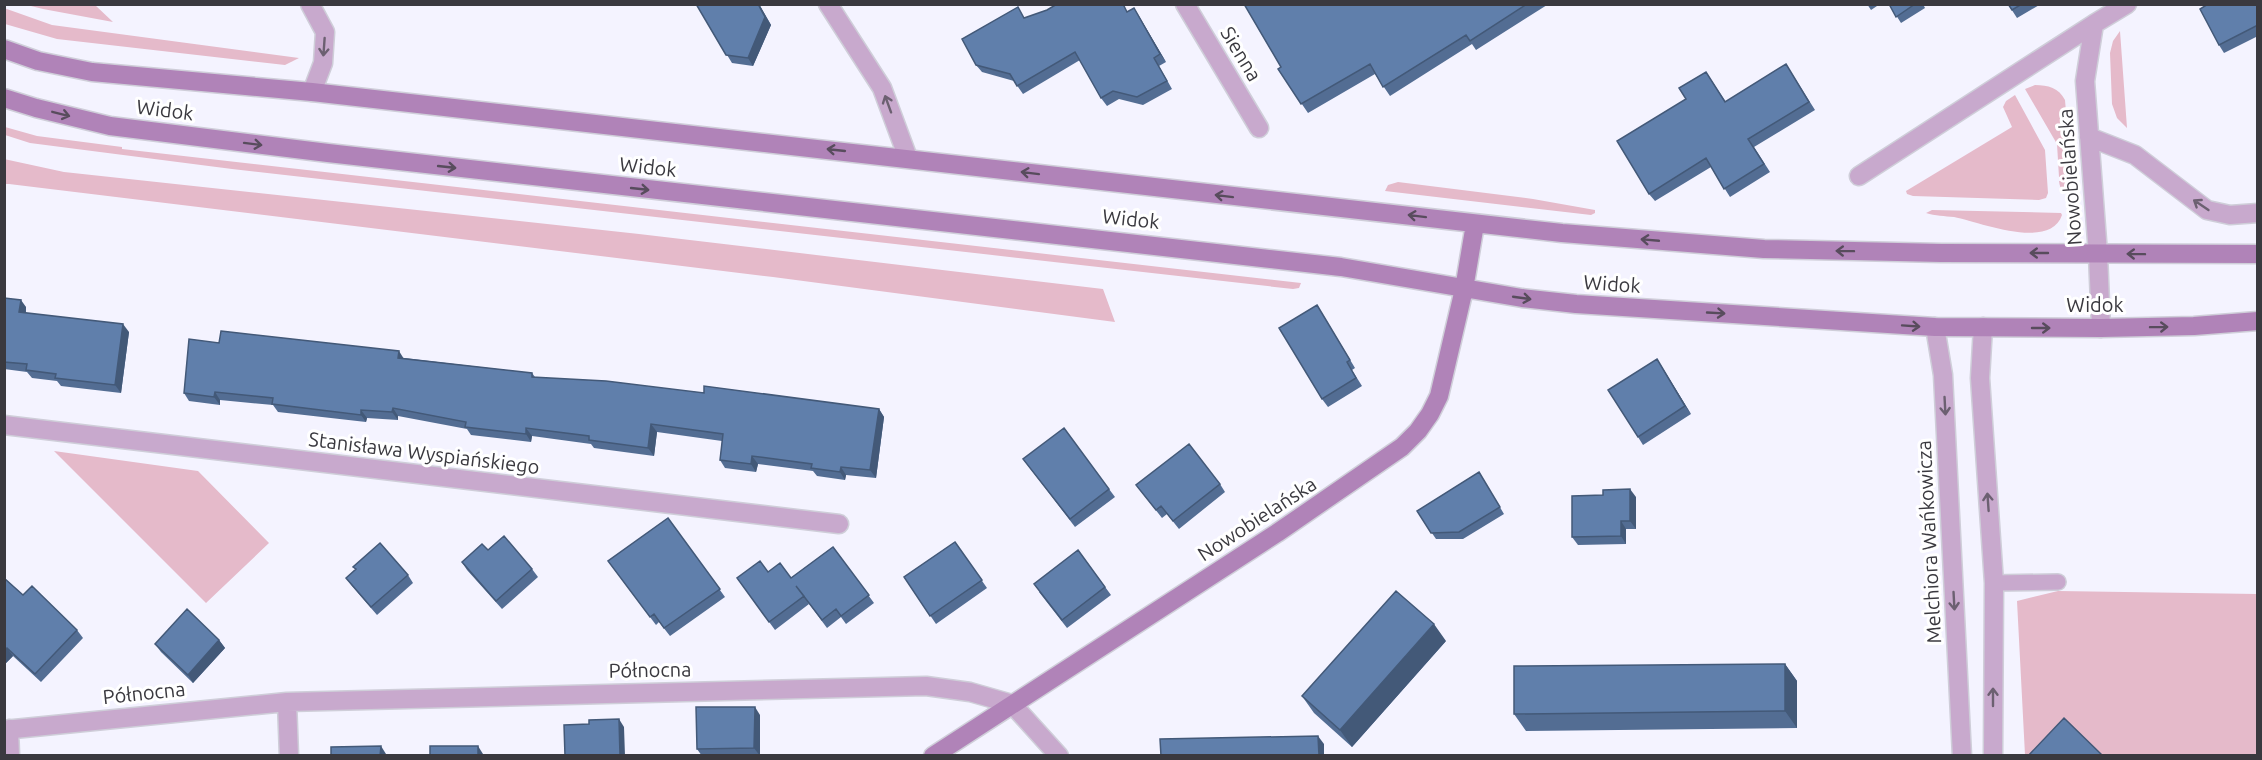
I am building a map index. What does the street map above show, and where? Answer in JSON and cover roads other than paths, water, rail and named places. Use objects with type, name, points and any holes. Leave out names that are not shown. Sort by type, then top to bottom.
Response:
[{"type":"main road","name":"Widok","points":[[4,49],[38,62],[92,72],[312,92],[1562,233],[1764,249],[2258,254]]},
{"type":"main road","name":"Widok","points":[[4,98],[110,126],[836,211],[1188,248],[1367,270],[1522,298],[1616,307],[1935,327],[2101,328],[2194,326],[2258,321]]},
{"type":"main road","name":"Nowobielańska","points":[[933,756],[1277,533],[1402,447],[1418,431],[1439,396],[1464,288],[1475,224]]},
{"type":"street","points":[[310,4],[325,32],[323,63],[312,92]]},
{"type":"street","points":[[828,4],[882,88],[908,158]]},
{"type":"street","name":"Sienna","points":[[1185,4],[1260,128]]},
{"type":"street","points":[[1859,176],[2127,4]]},
{"type":"street","name":"Nowobielańska","points":[[2094,24],[2085,81],[2101,328]]},
{"type":"street","points":[[2089,137],[2135,155],[2207,210],[2230,215],[2258,213]]},
{"type":"street","name":"Melchiora Wańkowicza","points":[[1935,327],[1943,375],[1962,756]]},
{"type":"street","points":[[1983,327],[1980,378],[1994,583],[1993,756]]},
{"type":"street","name":"Stanisława Wyspiańskiego","points":[[4,425],[839,524]]},
{"type":"street","name":"Północna","points":[[7,729],[287,702],[926,686],[970,692],[1012,704]]},
{"type":"street","points":[[287,702],[288,756]]},
{"type":"street","points":[[1012,704],[1059,756]]},
{"type":"street","points":[[7,729],[10,756]]},
{"type":"lane","points":[[1994,583],[2058,582]]}]
